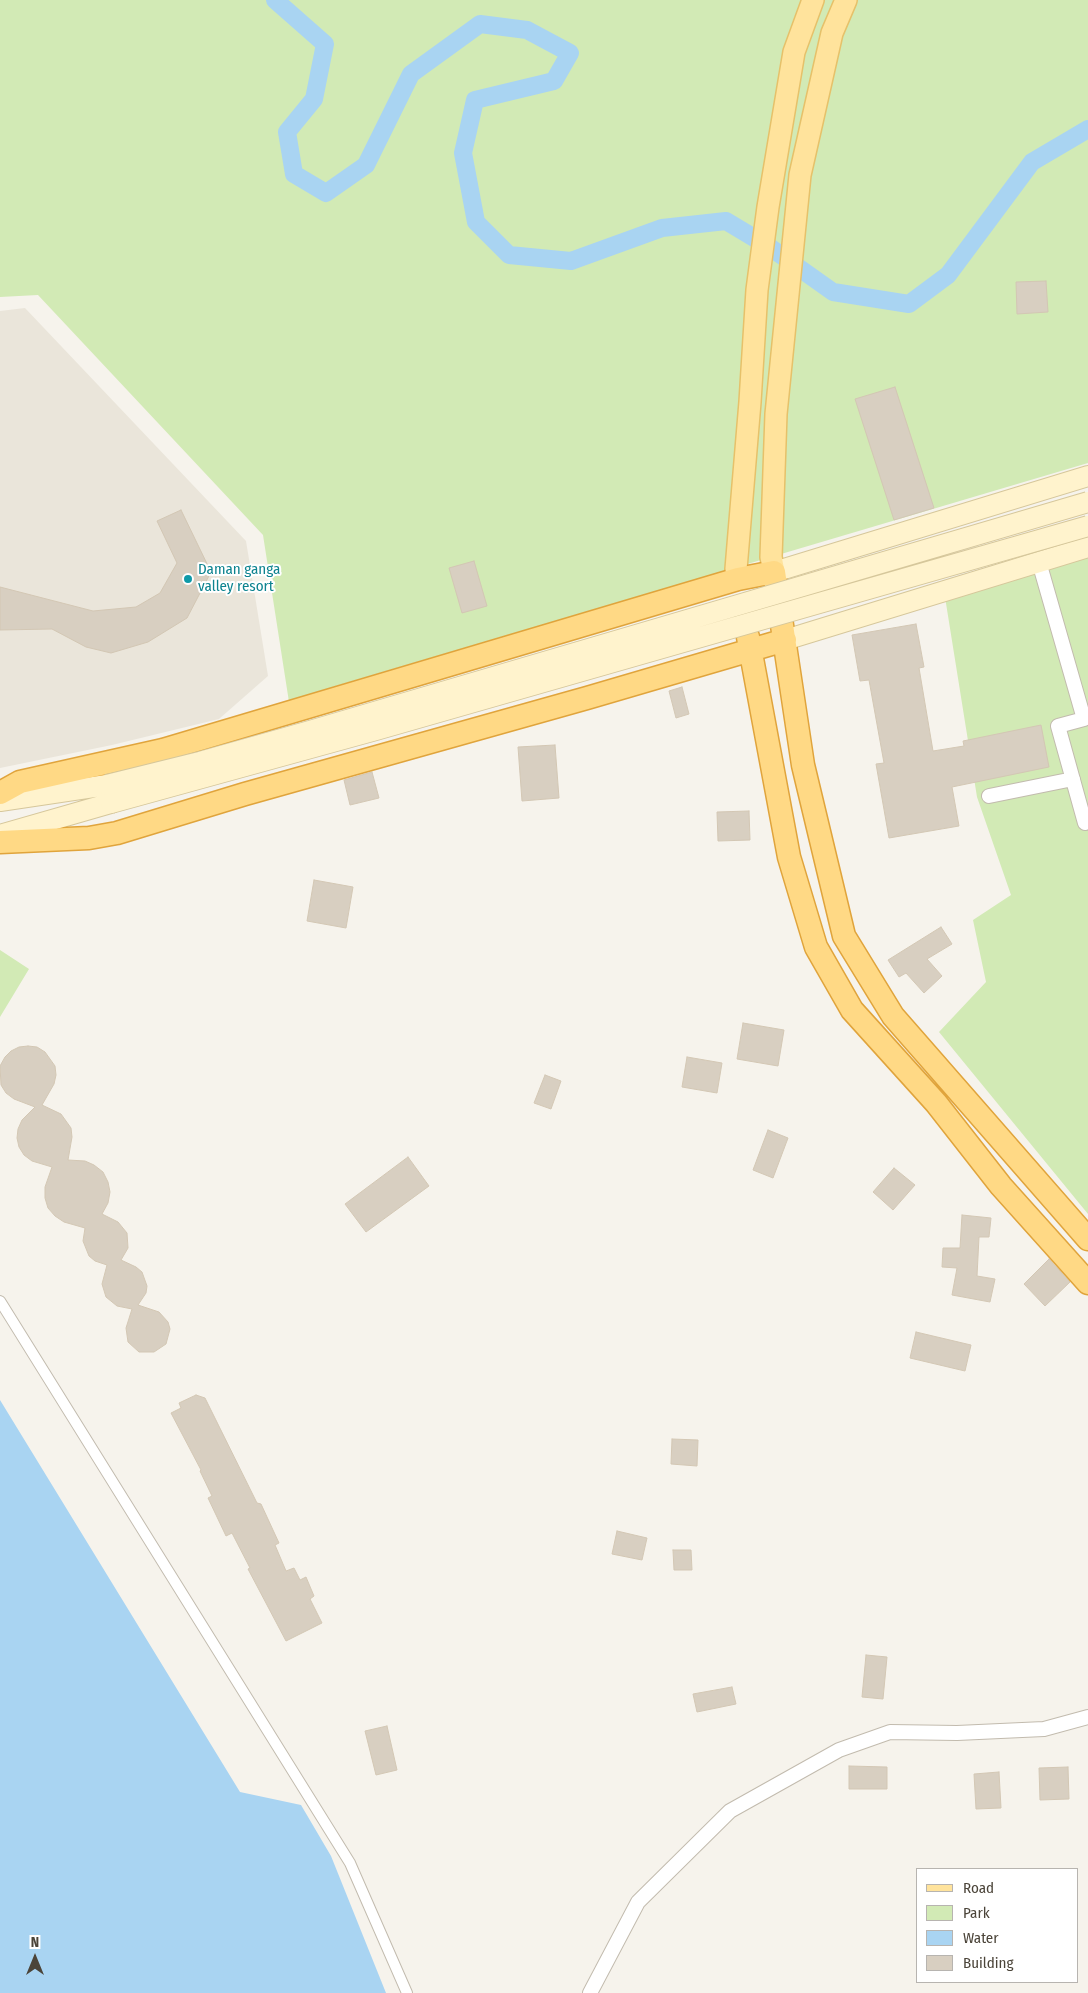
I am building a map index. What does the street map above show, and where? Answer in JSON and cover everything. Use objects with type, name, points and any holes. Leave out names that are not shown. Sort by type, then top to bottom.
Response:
[{"type":"highway","points":[[0,792],[20,782],[163,750],[738,579],[774,572],[804,764],[844,936],[893,1016],[1088,1239]]},
{"type":"highway","points":[[738,579],[742,612],[751,650],[789,857],[816,947],[852,1010],[936,1103],[1001,1186],[1088,1283]]},
{"type":"highway","points":[[0,842],[89,838],[117,833],[245,794],[785,640]]},
{"type":"main road","points":[[738,579],[736,569],[757,290],[768,207],[794,52],[813,0]]},
{"type":"main road","points":[[846,0],[832,33],[819,83],[800,175],[776,414],[771,558],[774,572],[1088,476]]},
{"type":"main road","points":[[0,835],[200,762],[310,732],[1088,502]]},
{"type":"main road","points":[[0,801],[109,794],[376,730],[1088,526]]},
{"type":"main road","points":[[785,640],[1088,547]]},
{"type":"street","points":[[1039,562],[1084,719],[1058,726],[1085,823]]},
{"type":"street","points":[[990,796],[1073,779]]},
{"type":"street","points":[[0,1301],[350,1863],[407,1993]]},
{"type":"street","points":[[590,1993],[638,1902],[730,1811],[839,1750],[890,1732],[957,1733],[1044,1729],[1088,1717]]},
{"type":"shaded area","points":[[25,308],[246,541],[268,676],[219,719],[112,745],[0,768],[0,311]]},
{"type":"green space","points":[[0,0],[1088,0],[1088,463],[336,686],[289,702],[263,535],[38,295],[0,297]]},
{"type":"green space","points":[[1088,556],[1088,1214],[939,1032],[986,982],[973,920],[1011,895],[977,797],[945,597]]},
{"type":"green space","points":[[0,950],[29,969],[0,1017]]},
{"type":"water","points":[[0,1400],[240,1792],[301,1805],[331,1856],[386,1993],[0,1993]]},
{"type":"building","points":[[1046,281],[1048,312],[1017,314],[1016,282]]},
{"type":"building","points":[[895,387],[934,508],[894,520],[855,399]]},
{"type":"building","name":"Daman ganga valley resort","points":[[181,510],[211,572],[187,618],[148,642],[111,653],[86,647],[52,629],[0,630],[0,587],[93,611],[136,607],[160,593],[177,563],[157,521]]},
{"type":"building","points":[[474,561],[487,606],[462,613],[449,568]]},
{"type":"building","points":[[916,624],[924,667],[919,668],[933,751],[964,746],[963,741],[1041,725],[1049,767],[952,787],[959,826],[889,838],[876,764],[884,763],[869,680],[860,681],[852,635]]},
{"type":"building","points":[[682,687],[689,714],[676,718],[669,691]]},
{"type":"building","points":[[555,745],[559,798],[522,801],[518,747]]},
{"type":"building","points":[[372,772],[379,798],[350,805],[344,780]]},
{"type":"building","points":[[749,811],[750,840],[718,841],[717,812]]},
{"type":"building","points":[[314,880],[353,887],[346,928],[307,921]]},
{"type":"building","points":[[941,927],[952,944],[927,959],[942,976],[924,993],[906,973],[899,977],[888,960]]},
{"type":"building","points":[[743,1023],[784,1030],[778,1066],[737,1059]]},
{"type":"building","points":[[19,1047],[37,1047],[45,1052],[55,1066],[54,1084],[42,1105],[61,1114],[71,1128],[72,1137],[68,1160],[85,1161],[94,1165],[103,1172],[108,1182],[110,1192],[108,1203],[102,1214],[118,1222],[127,1233],[128,1248],[121,1260],[142,1272],[147,1286],[146,1293],[138,1305],[159,1312],[168,1322],[170,1329],[166,1344],[154,1352],[139,1352],[128,1342],[126,1328],[132,1309],[117,1306],[106,1297],[102,1284],[107,1265],[95,1261],[89,1256],[83,1241],[85,1228],[64,1222],[48,1208],[45,1198],[45,1187],[52,1167],[32,1161],[24,1155],[19,1147],[18,1129],[22,1120],[35,1107],[14,1099],[6,1093],[1,1085],[0,1066],[11,1051]]},
{"type":"building","points":[[687,1057],[722,1063],[717,1093],[682,1087]]},
{"type":"building","points":[[545,1075],[561,1081],[551,1109],[534,1103]]},
{"type":"building","points":[[768,1130],[788,1138],[773,1178],[753,1170]]},
{"type":"building","points":[[408,1157],[429,1186],[366,1232],[345,1204]]},
{"type":"building","points":[[894,1168],[915,1185],[893,1210],[873,1192]]},
{"type":"building","points":[[962,1215],[991,1218],[989,1237],[979,1237],[977,1276],[995,1279],[990,1302],[952,1295],[957,1268],[942,1267],[943,1248],[960,1248]]},
{"type":"building","points":[[1049,1259],[1070,1282],[1045,1306],[1024,1284]]},
{"type":"building","points":[[916,1332],[971,1345],[965,1371],[910,1358]]},
{"type":"building","points":[[196,1395],[205,1398],[257,1503],[261,1504],[279,1543],[275,1545],[286,1571],[294,1568],[300,1580],[306,1577],[314,1596],[310,1599],[322,1623],[286,1641],[248,1569],[250,1568],[232,1533],[226,1536],[208,1498],[212,1496],[201,1470],[171,1413],[181,1408],[179,1403]]},
{"type":"building","points":[[672,1439],[698,1440],[697,1466],[671,1464]]},
{"type":"building","points":[[617,1531],[647,1538],[642,1560],[612,1554]]},
{"type":"building","points":[[673,1550],[691,1550],[692,1570],[674,1570]]},
{"type":"building","points":[[866,1655],[887,1657],[883,1699],[862,1697]]},
{"type":"building","points":[[732,1687],[736,1704],[697,1712],[693,1694]]},
{"type":"building","points":[[387,1726],[397,1770],[376,1775],[365,1731]]},
{"type":"building","points":[[849,1766],[887,1767],[887,1789],[849,1789]]},
{"type":"building","points":[[1068,1767],[1069,1799],[1040,1800],[1039,1768]]},
{"type":"building","points":[[999,1772],[1001,1808],[976,1809],[974,1774]]},
{"type":"waterway","points":[[275,0],[325,44],[314,99],[287,132],[294,174],[326,193],[366,165],[411,74],[480,24],[527,30],[570,53],[554,81],[475,100],[463,153],[476,222],[509,255],[571,261],[662,228],[726,221],[771,248],[833,292],[909,304],[948,275],[1032,162],[1088,129]]},
{"type":"place","name":"Daman ganga valley resort","points":[[188,579]]}]
